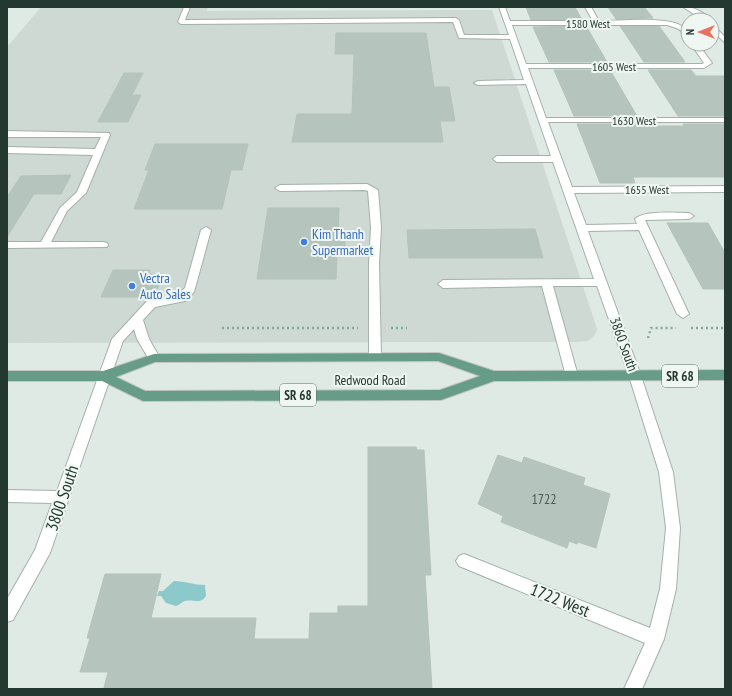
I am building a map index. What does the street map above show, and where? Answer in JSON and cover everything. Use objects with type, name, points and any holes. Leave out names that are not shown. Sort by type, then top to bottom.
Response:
[{"type":"main road","name":"Redwood Road","points":[[7,376],[104,376],[154,358],[438,357],[493,376],[725,376]]},
{"type":"main road","name":"Redwood Road","points":[[104,376],[143,396],[441,395],[493,376]]},
{"type":"street","points":[[187,7],[180,22],[456,20],[461,37],[513,37]]},
{"type":"street","name":"3860 South","points":[[502,7],[636,376],[666,472],[673,528],[668,589],[656,639],[633,689]]},
{"type":"street","points":[[588,7],[597,23]]},
{"type":"street","points":[[686,7],[697,12]]},
{"type":"street","name":"1580 West","points":[[507,23],[668,23],[680,28]]},
{"type":"street","name":"1605 West","points":[[523,66],[704,66],[708,62],[700,52]]},
{"type":"street","points":[[478,82],[529,82]]},
{"type":"street","name":"1630 West","points":[[543,120],[725,120]]},
{"type":"street","points":[[7,134],[106,135],[81,193],[63,210],[44,245]]},
{"type":"street","points":[[7,150],[99,152]]},
{"type":"street","points":[[497,159],[558,159]]},
{"type":"street","points":[[280,188],[367,187],[372,190],[376,227],[374,264],[375,357]]},
{"type":"street","name":"1655 West","points":[[569,190],[725,189]]},
{"type":"street","points":[[683,314],[640,219],[645,217],[689,216]]},
{"type":"street","points":[[583,228],[643,227]]},
{"type":"street","name":"3800 South","points":[[7,614],[42,553],[118,339],[151,304],[181,298],[190,289],[206,230]]},
{"type":"street","points":[[7,245],[103,245]]},
{"type":"street","points":[[546,282],[572,376]]},
{"type":"street","points":[[443,284],[602,282]]},
{"type":"street","points":[[137,319],[143,339],[154,358]]},
{"type":"street","points":[[7,496],[62,496]]},
{"type":"street","name":"1722 West","points":[[464,561],[656,639]]},
{"type":"path","points":[[222,328],[407,328]]},
{"type":"shaded area","points":[[41,7],[208,7],[207,11],[492,10],[597,329],[595,335],[588,341],[574,342],[7,343],[7,47]]},
{"type":"water","points":[[174,581],[205,585],[206,596],[204,599],[199,601],[185,601],[176,606],[166,603],[161,596],[157,596],[159,591],[163,591]]},
{"type":"building","points":[[526,7],[575,7],[582,20],[531,20]]},
{"type":"building","points":[[608,7],[644,7],[653,18],[616,19]]},
{"type":"building","points":[[586,26],[607,62],[549,62],[533,27]]},
{"type":"building","points":[[620,26],[659,26],[685,62],[644,62]]},
{"type":"building","points":[[336,33],[426,33],[434,87],[449,87],[455,121],[440,121],[443,142],[292,142],[297,114],[352,114],[354,54],[335,54]]},
{"type":"building","points":[[554,70],[610,70],[637,116],[574,116]]},
{"type":"building","points":[[648,70],[691,70],[696,76],[725,76],[725,116],[678,116]]},
{"type":"building","points":[[124,73],[143,73],[132,95],[141,95],[128,122],[98,122]]},
{"type":"building","points":[[577,124],[684,126],[683,124],[725,124],[725,177],[633,177],[635,183],[600,183]]},
{"type":"building","points":[[155,144],[248,144],[242,170],[231,170],[222,209],[134,209],[149,170],[145,170]]},
{"type":"building","points":[[71,175],[61,194],[34,194],[7,237],[7,197],[21,176]]},
{"type":"building","name":"Kim Thanh Supermarket","points":[[268,208],[339,208],[338,233],[345,233],[345,251],[337,251],[336,279],[257,279]]},
{"type":"building","points":[[667,223],[708,223],[725,253],[725,289],[703,289]]},
{"type":"building","points":[[535,229],[543,258],[409,258],[407,230]]},
{"type":"building","name":"Vectra Auto Sales","points":[[113,270],[150,270],[148,274],[162,274],[155,297],[101,297]]},
{"type":"building","points":[[368,447],[416,447],[417,450],[424,450],[431,575],[425,575],[432,689],[104,688],[108,672],[80,672],[90,638],[87,638],[105,574],[161,574],[151,618],[256,618],[254,639],[309,639],[310,613],[338,613],[338,606],[368,606]]},
{"type":"building","points":[[498,455],[522,463],[524,457],[585,478],[583,485],[610,494],[596,548],[578,542],[577,544],[569,541],[567,548],[501,522],[503,516],[478,504]]},
{"type":"place","name":"Kim Thanh Supermarket","points":[[304,242]]},
{"type":"place","name":"Vectra Auto Sales","points":[[132,286]]}]
